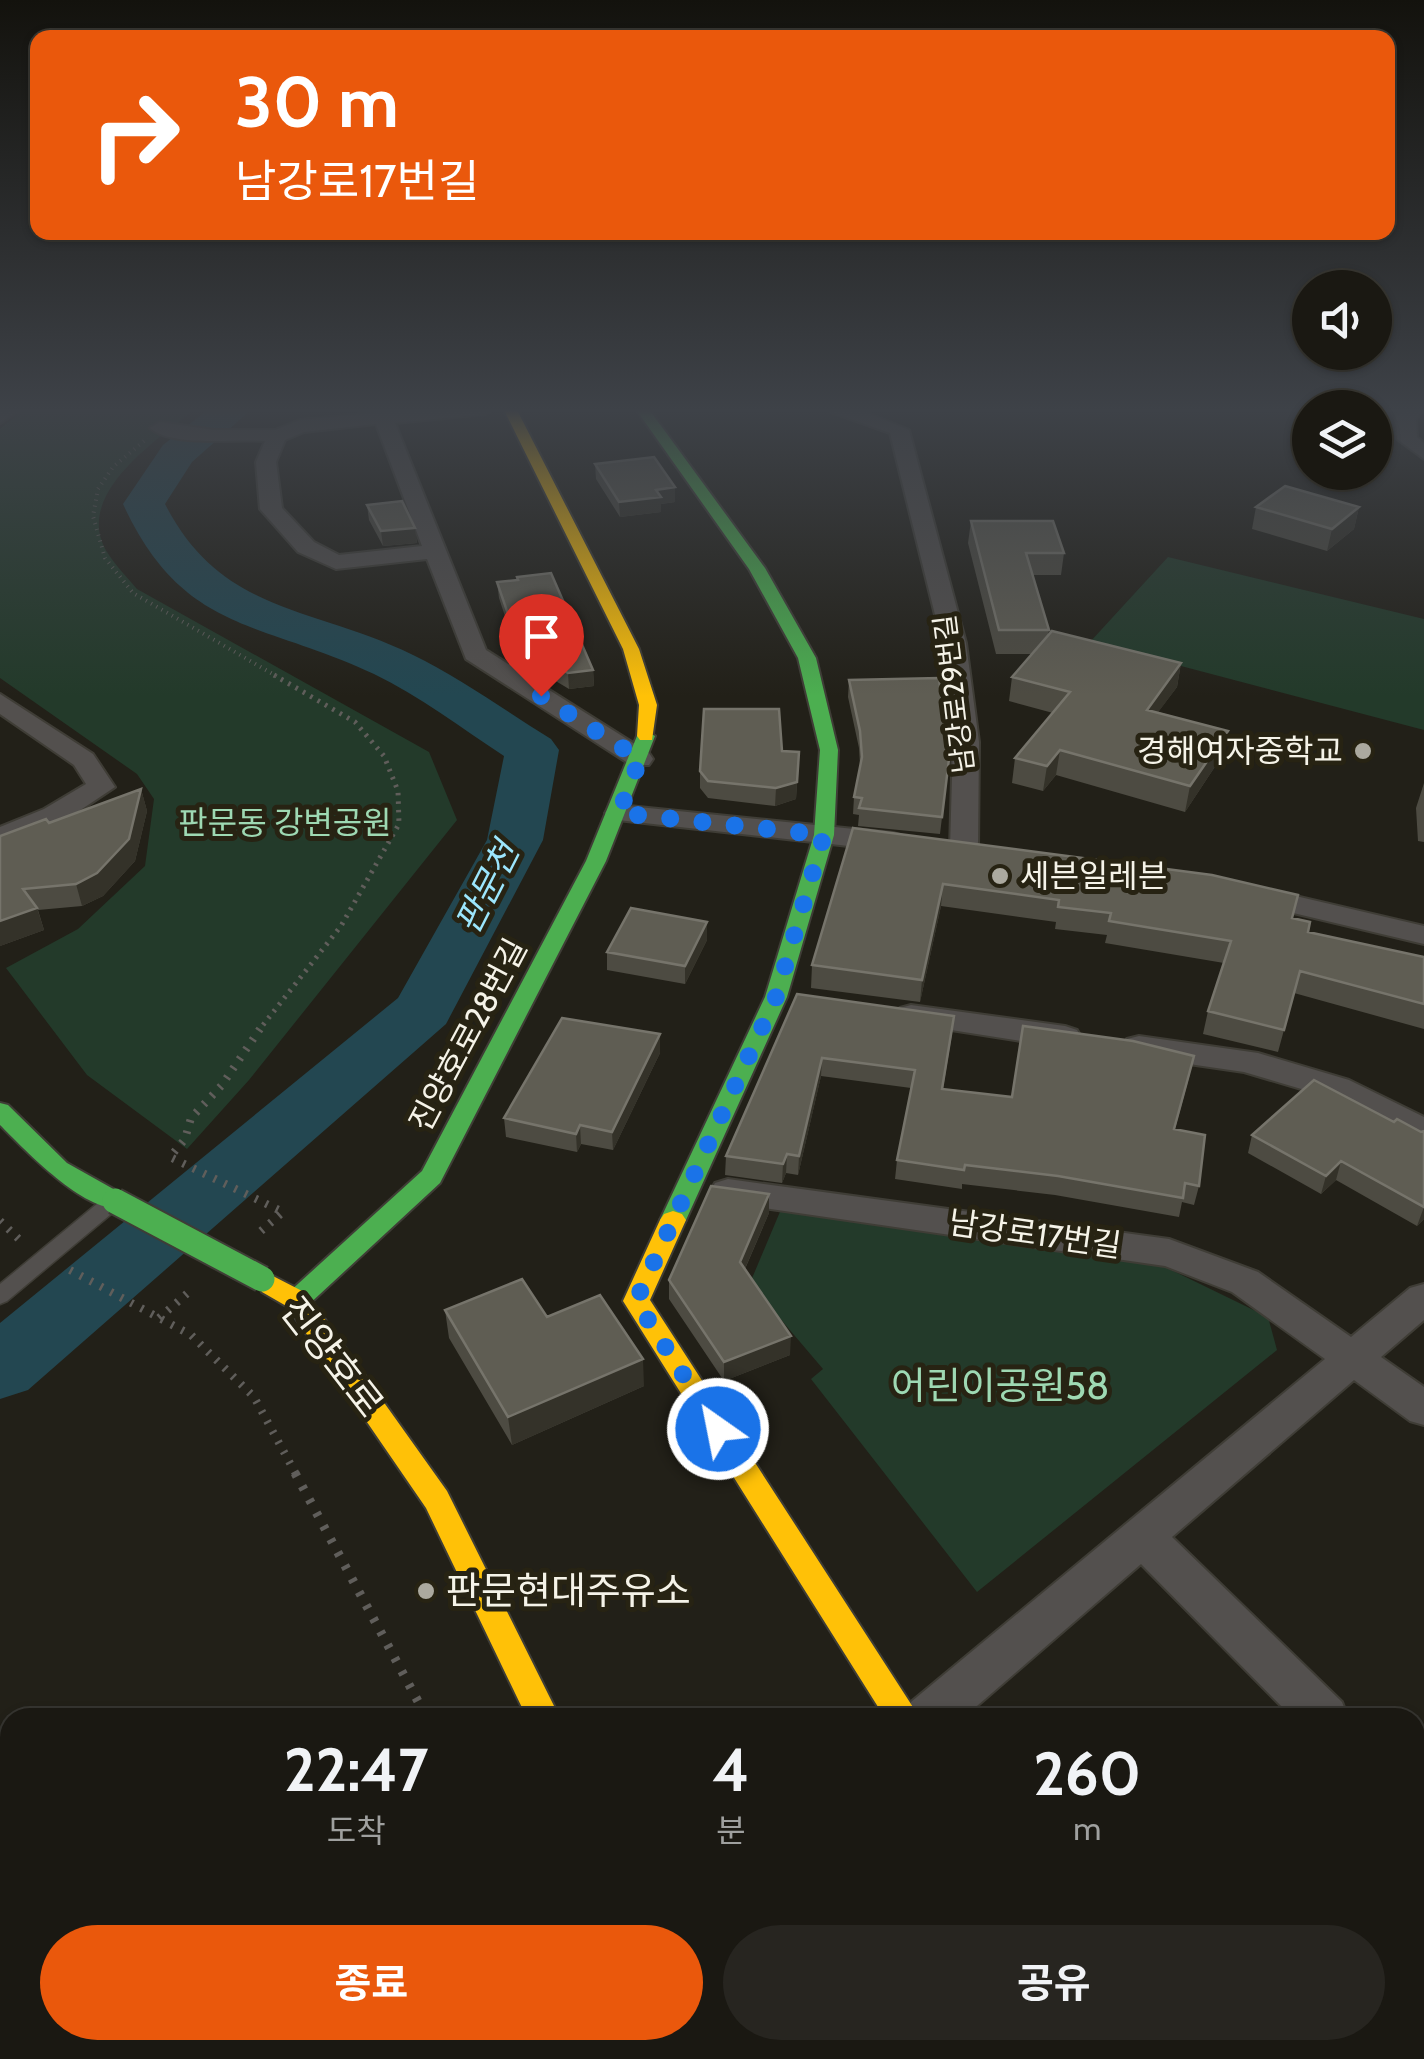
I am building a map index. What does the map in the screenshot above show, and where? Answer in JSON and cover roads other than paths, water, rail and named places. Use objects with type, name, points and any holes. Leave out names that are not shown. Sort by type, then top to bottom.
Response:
[{"type":"street","points":[[270,504],[306,548],[336,562],[433,552]]},
{"type":"street","points":[[415,504],[475,654],[640,759]]},
{"type":"street","name":"진양호로28번길","points":[[297,1300],[431,1177],[619,813],[646,744],[648,705],[631,649],[558,504]]},
{"type":"street","points":[[711,504],[757,568],[807,658],[829,750],[824,835],[776,997],[636,1301],[898,1708]]},
{"type":"street","name":"남강로29번길","points":[[619,813],[974,850],[954,644],[918,504]]},
{"type":"street","points":[[0,702],[84,760],[100,787],[54,815],[0,837]]},
{"type":"street","points":[[1226,888],[1424,935]]},
{"type":"street","points":[[776,997],[815,1002]]},
{"type":"street","points":[[874,1010],[1246,1061],[1337,1088],[1424,1132]]},
{"type":"street","name":"진양호로","points":[[0,1111],[58,1169],[297,1300],[437,1500],[539,1708]]},
{"type":"street","name":"남강로17번길","points":[[689,1186],[1169,1253],[1245,1282],[1424,1409]]},
{"type":"street","points":[[940,1708],[1424,1298]]},
{"type":"street","points":[[1142,1536],[1315,1708]]},
{"type":"lane","points":[[0,1296],[114,1200]]},
{"type":"waterway","name":"판문천","points":[[0,1368],[423,1010],[515,840],[532,750],[393,664],[249,610],[216,593],[187,571],[163,542],[144,504]]},
{"type":"place","name":"경해여자중학교","points":[[1363,751]]},
{"type":"place","name":"세븐일레븐","points":[[1000,876]]},
{"type":"place","name":"판문현대주유소","points":[[426,1591]]},
{"type":"park label","name":"판문동 강변공원","points":[[285,823]]},
{"type":"park label","name":"어린이공원58","points":[[1000,1386]]}]
